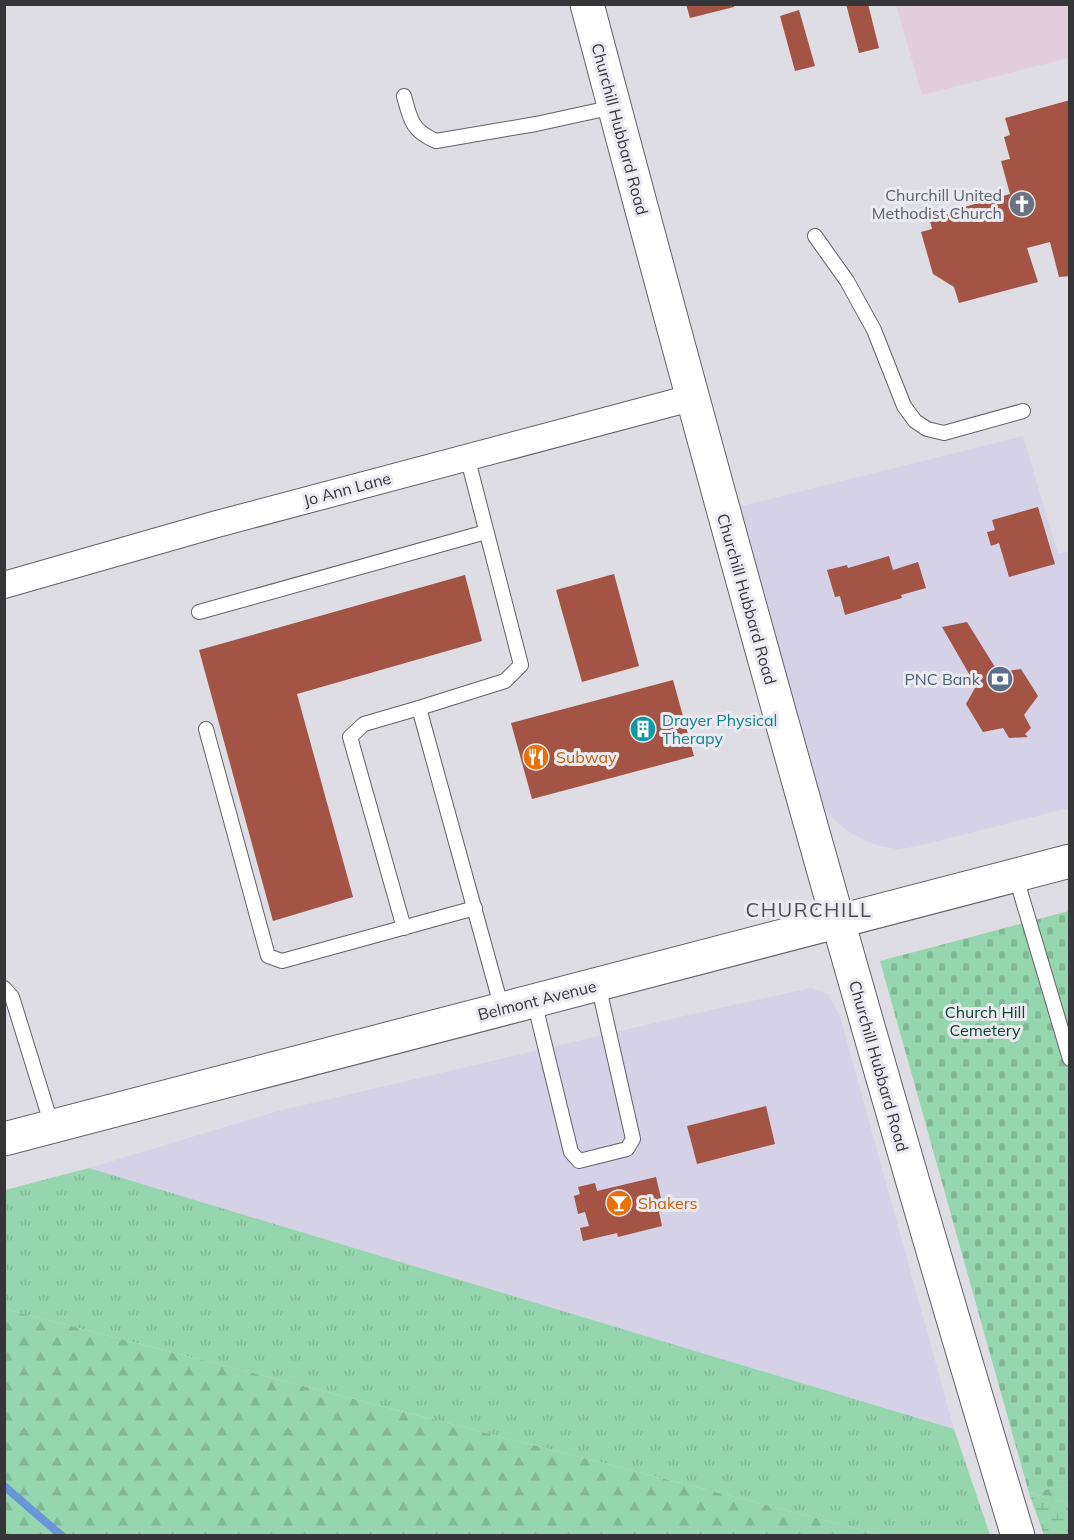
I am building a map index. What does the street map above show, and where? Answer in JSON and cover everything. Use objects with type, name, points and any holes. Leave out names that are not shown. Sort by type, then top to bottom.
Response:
[{"type":"main road","name":"Churchill Hubbard Road","points":[[587,4],[691,398],[837,922],[1018,1536]]},
{"type":"main road","name":"Belmont Avenue","points":[[4,1139],[1070,861]]},
{"type":"street","name":"Jo Ann Lane","points":[[4,585],[217,524],[691,398]]},
{"type":"lane","points":[[404,96],[410,117],[422,135],[436,141],[536,124],[614,107]]},
{"type":"lane","points":[[815,236],[848,282],[874,330],[904,406],[915,421],[927,429],[944,433],[1023,411]]},
{"type":"lane","points":[[404,928],[350,737],[364,724],[505,681],[521,665],[467,456]]},
{"type":"lane","points":[[200,612],[486,532]]},
{"type":"lane","points":[[419,708],[502,1009]]},
{"type":"lane","points":[[206,729],[268,956],[282,961],[475,908]]},
{"type":"lane","points":[[1015,874],[1070,1059]]},
{"type":"lane","points":[[534,1001],[571,1152],[579,1161],[627,1149],[633,1139],[598,984]]},
{"type":"lane","points":[[4,988],[12,998],[52,1126]]},
{"type":"shaded area","points":[[896,5],[1069,5],[1069,58],[922,95]]},
{"type":"shaded area","points":[[1023,436],[1058,554],[1069,551],[1069,808],[914,847],[897,849],[863,840],[832,818],[823,805],[738,507]]},
{"type":"shaded area","points":[[811,988],[828,994],[840,1016],[954,1429],[89,1168],[278,1111]]},
{"type":"green space","name":"Church Hill Cemetery","points":[[1069,911],[1069,1485],[1029,1493],[880,961]]},
{"type":"green space","points":[[89,1168],[954,1429],[990,1535],[882,1535],[5,1309],[5,1190]]},
{"type":"green space","points":[[5,1309],[882,1535],[5,1535]]},
{"type":"green space","points":[[1069,1485],[1069,1503],[1029,1493]]},
{"type":"green space","points":[[1029,1493],[1069,1503],[1069,1535],[1044,1535]]},
{"type":"building","points":[[686,4],[734,4],[734,7],[690,18]]},
{"type":"building","points":[[846,4],[868,4],[879,48],[859,53]]},
{"type":"building","points":[[799,10],[815,66],[795,71],[780,16]]},
{"type":"building","name":"Churchill United Methodist Church","points":[[1070,100],[1070,276],[1059,277],[1050,242],[1027,248],[1038,282],[959,303],[954,287],[933,274],[921,232],[932,229],[929,217],[1010,194],[1001,161],[1010,159],[1004,137],[1010,135],[1005,118]]},
{"type":"building","points":[[1038,507],[1055,564],[1009,577],[999,543],[991,546],[987,532],[995,530],[992,520]]},
{"type":"building","points":[[889,556],[893,570],[918,562],[926,588],[901,595],[902,598],[845,615],[840,596],[835,597],[827,570],[847,565],[848,568]]},
{"type":"building","points":[[614,574],[639,666],[582,682],[556,590]]},
{"type":"building","points":[[465,575],[482,641],[297,694],[353,897],[273,921],[199,650]]},
{"type":"building","name":"PNC Bank","points":[[967,622],[998,672],[1021,669],[1038,696],[1024,715],[1031,728],[1025,734],[1028,737],[1009,738],[1003,728],[983,732],[966,704],[976,686],[942,627]]},
{"type":"building","points":[[673,680],[694,756],[532,799],[511,723]]},
{"type":"building","points":[[766,1106],[775,1144],[697,1164],[687,1126]]},
{"type":"building","name":"Shakers","points":[[656,1177],[664,1211],[659,1212],[662,1226],[618,1237],[617,1233],[583,1241],[580,1228],[589,1226],[585,1212],[578,1214],[574,1196],[580,1194],[578,1187],[595,1183],[597,1191]]},
{"type":"waterway","points":[[4,1486],[62,1536]]},
{"type":"place","name":"Churchill United Methodist Church","points":[[1022,204]]},
{"type":"place","name":"PNC Bank","points":[[1000,679]]},
{"type":"place","name":"Drayer Physical Therapy","points":[[643,729]]},
{"type":"place","name":"Subway","points":[[536,757]]},
{"type":"place","name":"Shakers","points":[[619,1203]]},
{"type":"district","name":"CHURCHILL","points":[[809,909]]}]
